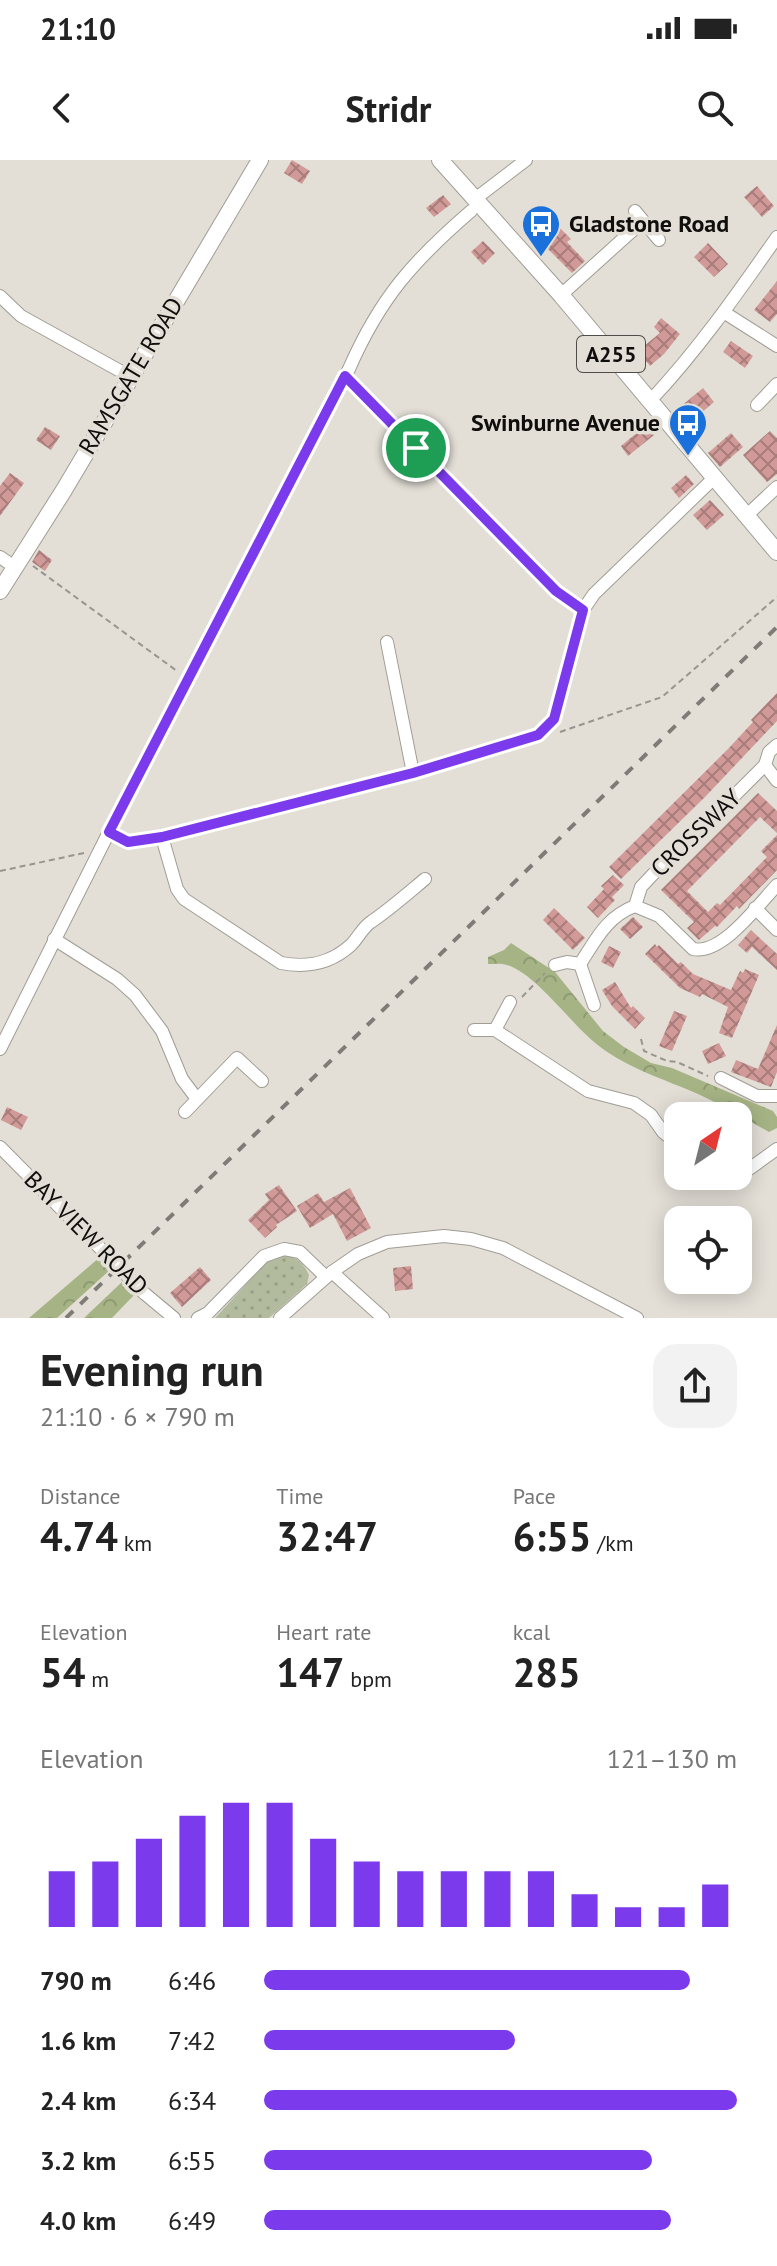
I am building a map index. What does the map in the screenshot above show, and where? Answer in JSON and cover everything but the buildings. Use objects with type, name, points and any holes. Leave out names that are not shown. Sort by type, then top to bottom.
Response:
[{"type":"main road","name":"RAMSGATE ROAD","points":[[0,591],[260,160]]},
{"type":"main road","name":"A255","points":[[440,160],[473,205],[561,295],[777,552]]},
{"type":"street","points":[[0,1049],[364,334],[409,268],[473,205],[526,160]]},
{"type":"street","points":[[561,295],[639,216],[659,240]]},
{"type":"street","points":[[650,401],[725,313],[777,237]]},
{"type":"street","points":[[0,296],[21,316],[131,377]]},
{"type":"street","points":[[725,313],[777,346]]},
{"type":"street","points":[[345,376],[556,591],[583,610]]},
{"type":"street","points":[[757,405],[777,384]]},
{"type":"street","points":[[109,832],[128,842],[162,837],[413,773],[538,735],[554,719],[583,610],[594,594],[714,478]]},
{"type":"street","points":[[746,516],[777,487]]},
{"type":"street","points":[[0,557],[18,564]]},
{"type":"street","points":[[387,642],[413,773]]},
{"type":"street","name":"CROSSWAY","points":[[718,812],[765,765],[769,752],[777,745]]},
{"type":"street","points":[[765,765],[777,781]]},
{"type":"street","points":[[162,837],[177,889],[184,899],[281,963],[311,966],[326,961],[351,945],[370,922],[425,879]]},
{"type":"street","name":"CROSSWAY","points":[[635,906],[641,887],[673,853]]},
{"type":"street","points":[[580,964],[600,931],[619,912],[635,906],[659,916],[693,949],[703,951],[722,942],[777,885]]},
{"type":"street","points":[[755,908],[777,930]]},
{"type":"street","points":[[54,939],[117,979],[135,995],[162,1031],[182,1079],[197,1099]]},
{"type":"street","points":[[555,965],[567,962],[580,964]]},
{"type":"street","points":[[580,964],[594,1005]]},
{"type":"street","points":[[495,1030],[510,1002]]},
{"type":"street","points":[[474,1030],[495,1030],[588,1091],[634,1103],[651,1115],[664,1133]]},
{"type":"street","points":[[185,1112],[237,1058],[262,1081]]},
{"type":"street","points":[[721,1078],[757,1096],[777,1096]]},
{"type":"street","name":"BAY VIEW ROAD","points":[[0,1147],[144,1293],[174,1318]]},
{"type":"street","points":[[752,1167],[777,1149]]},
{"type":"street","points":[[280,1318],[329,1274],[358,1254],[387,1242],[457,1236],[488,1242],[519,1255],[637,1318]]},
{"type":"street","points":[[198,1318],[208,1313],[264,1256],[276,1250],[300,1252],[383,1318]]},
{"type":"path","points":[[18,564],[187,679]]},
{"type":"path","points":[[548,727],[563,733],[662,697],[777,597]]},
{"type":"path","name":"CROSSWAY","points":[[673,853],[718,812]]},
{"type":"path","points":[[0,871],[83,852],[97,854]]},
{"type":"path","points":[[510,1002],[517,1002],[555,965]]},
{"type":"path","points":[[641,1039],[644,1051],[652,1056],[721,1078]]},
{"type":"green space","points":[[511,943],[555,972],[603,1031],[624,1047],[651,1063],[672,1068],[752,1102],[714,1102],[610,1054],[588,1037],[519,970],[507,965],[488,964],[488,957]]},
{"type":"green space","points":[[752,1102],[773,1111],[777,1117],[777,1128],[769,1132],[752,1123]]},
{"type":"green space","points":[[280,1255],[290,1256],[301,1263],[309,1275],[307,1284],[269,1318],[215,1318],[266,1263]]},
{"type":"green space","points":[[100,1257],[111,1269],[57,1318],[29,1318]]},
{"type":"green space","points":[[123,1281],[135,1294],[112,1318],[84,1318]]},
{"type":"railway","points":[[66,1318],[777,627]]},
{"type":"place","name":"Gladstone Road","points":[[541,258]]},
{"type":"place","name":"Swinburne Avenue","points":[[688,457]]},
{"type":"route","points":[[345,376],[416,448],[556,591],[583,610],[554,719],[548,727],[538,735],[413,773],[162,837],[128,842],[109,832],[345,376]]}]
